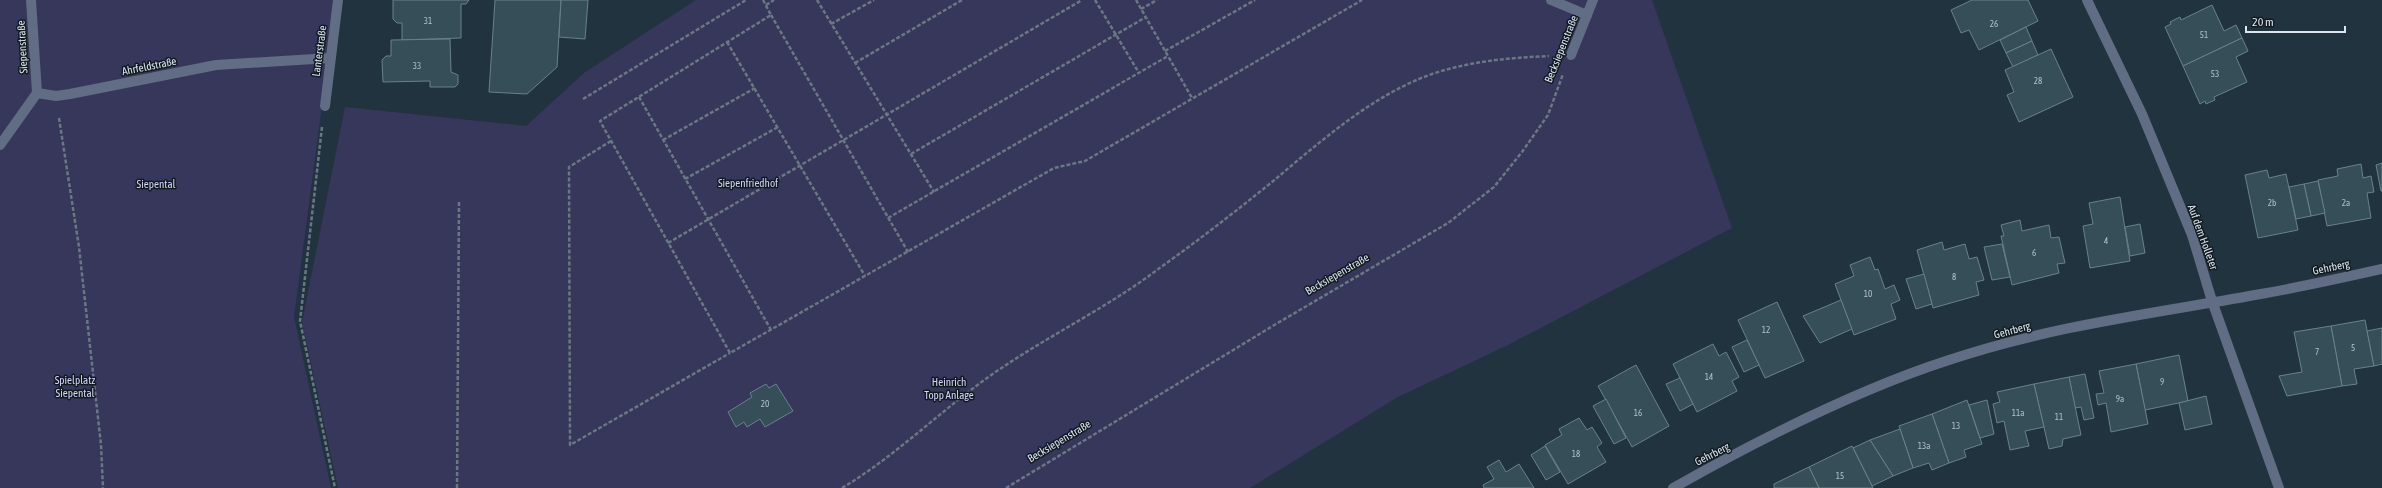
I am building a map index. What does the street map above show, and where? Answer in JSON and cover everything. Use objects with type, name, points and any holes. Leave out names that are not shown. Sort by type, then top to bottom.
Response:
[{"type":"street","name":"Siepenstraße","points":[[32,0],[37,94]]},
{"type":"street","name":"Lanterstraße","points":[[325,106],[338,0]]},
{"type":"street","points":[[1551,0],[1587,15]]},
{"type":"street","name":"Becksiepenstraße","points":[[1571,55],[1594,0]]},
{"type":"street","name":"Auf dem Holleter","points":[[2087,0],[2144,121],[2192,235],[2212,301],[2279,488]]},
{"type":"street","name":"Ahrfeldstraße","points":[[37,94],[56,96],[216,65],[330,58]]},
{"type":"street","points":[[0,145],[37,94]]},
{"type":"street","name":"Gehrberg","points":[[1673,488],[1816,414],[1882,384],[1950,359],[2062,328],[2212,301],[2260,294],[2382,269]]},
{"type":"path","points":[[584,99],[746,0]]},
{"type":"path","points":[[764,0],[771,15],[908,252]]},
{"type":"path","points":[[766,5],[774,0]]},
{"type":"path","points":[[818,0],[831,24],[934,192]]},
{"type":"path","points":[[831,24],[874,0]]},
{"type":"path","points":[[855,63],[962,0]]},
{"type":"path","points":[[668,243],[708,218],[1082,0]]},
{"type":"path","points":[[1096,0],[1139,73]]},
{"type":"path","points":[[1136,0],[1192,98]]},
{"type":"path","points":[[1141,9],[1157,0]]},
{"type":"path","points":[[1165,51],[1255,0]]},
{"type":"path","points":[[611,141],[569,167],[570,445],[1054,168],[1085,161],[1356,2],[1362,0]]},
{"type":"path","points":[[730,353],[600,121],[771,15]]},
{"type":"path","points":[[911,154],[1146,17]]},
{"type":"path","points":[[728,42],[865,276]]},
{"type":"path","points":[[842,488],[890,456],[986,379],[1045,339],[1105,305],[1159,269],[1250,200],[1328,136],[1386,96],[1430,75],[1470,62],[1571,55]]},
{"type":"path","name":"Becksiepenstraße","points":[[1006,488],[1276,324],[1448,223],[1494,187],[1522,152],[1548,115],[1571,55]]},
{"type":"path","points":[[888,218],[1168,56]]},
{"type":"path","points":[[663,140],[755,88]]},
{"type":"path","points":[[56,96],[79,247],[101,445],[103,488]]},
{"type":"path","points":[[639,98],[771,330]]},
{"type":"path","points":[[325,106],[300,322],[335,488]]},
{"type":"path","points":[[685,179],[778,127]]},
{"type":"path","points":[[457,488],[458,202]]},
{"type":"green space","name":"Siepental","points":[[0,0],[336,0],[294,317],[331,488],[0,488]]},
{"type":"green space","points":[[696,0],[1652,0],[1732,228],[1508,345],[1398,397],[1250,488],[338,488],[302,322],[345,107],[526,126],[584,73]]},
{"type":"building","points":[[393,0],[469,0],[466,4],[461,4],[461,38],[402,40],[402,23],[397,23],[393,19]]},
{"type":"building","points":[[495,0],[561,0],[557,67],[527,94],[489,92]]},
{"type":"building","points":[[561,0],[588,0],[585,39],[559,37]]},
{"type":"building","points":[[1972,0],[2028,0],[2038,21],[1979,50],[1969,30],[1961,33],[1951,10]]},
{"type":"building","points":[[2212,5],[2224,31],[2236,25],[2242,38],[2183,66],[2165,27],[2171,24],[2170,22],[2180,17],[2181,20]]},
{"type":"building","points":[[2026,27],[2032,41],[2006,53],[2000,40]]},
{"type":"building","points":[[2242,38],[2248,51],[2236,57],[2247,82],[2214,97],[2215,100],[2206,104],[2205,101],[2200,104],[2183,66]]},
{"type":"building","points":[[450,39],[451,72],[458,75],[458,84],[455,87],[430,87],[430,81],[383,82],[382,60],[386,56],[391,56],[391,40]]},
{"type":"building","points":[[2032,41],[2038,55],[2013,67],[2006,53]]},
{"type":"building","points":[[2051,49],[2073,97],[2019,122],[2007,95],[2014,92],[2005,70]]},
{"type":"building","points":[[2382,163],[2382,191],[2381,191],[2376,165]]},
{"type":"building","points":[[2361,164],[2363,178],[2371,176],[2374,192],[2367,193],[2371,218],[2327,226],[2318,180],[2338,176],[2337,169]]},
{"type":"building","points":[[2267,170],[2269,178],[2286,174],[2298,230],[2258,238],[2245,175]]},
{"type":"building","points":[[2318,181],[2325,213],[2311,216],[2304,184]]},
{"type":"building","points":[[2304,184],[2311,216],[2296,219],[2289,187]]},
{"type":"building","points":[[2120,197],[2130,261],[2090,268],[2083,226],[2093,224],[2089,203]]},
{"type":"building","points":[[2020,220],[2022,231],[2049,225],[2051,238],[2059,237],[2065,263],[2057,264],[2059,273],[2012,285],[2001,236],[2004,236],[2001,225]]},
{"type":"building","points":[[2140,224],[2145,253],[2130,256],[2125,227]]},
{"type":"building","points":[[1942,242],[1944,250],[1965,244],[1969,259],[1977,257],[1984,280],[1976,282],[1979,295],[1933,308],[1917,250]]},
{"type":"building","points":[[2002,244],[2010,277],[1992,280],[1984,247]]},
{"type":"building","points":[[1870,257],[1875,270],[1878,269],[1885,289],[1894,285],[1900,300],[1891,304],[1896,319],[1854,335],[1835,284],[1854,276],[1850,265]]},
{"type":"building","points":[[1924,274],[1932,304],[1916,309],[1906,279]]},
{"type":"building","points":[[1841,300],[1852,329],[1820,343],[1803,316]]},
{"type":"building","points":[[1777,302],[1804,361],[1765,378],[1738,320]]},
{"type":"building","points":[[2365,320],[2374,366],[2354,369],[2357,384],[2342,386],[2331,326]]},
{"type":"building","points":[[2331,326],[2342,386],[2287,396],[2279,376],[2302,372],[2294,332]]},
{"type":"building","points":[[2382,328],[2382,364],[2374,366],[2367,331]]},
{"type":"building","points":[[1747,340],[1759,365],[1744,372],[1732,347]]},
{"type":"building","points":[[1713,344],[1719,356],[1726,352],[1739,377],[1732,381],[1737,391],[1697,412],[1673,364]]},
{"type":"building","points":[[2179,355],[2188,401],[2145,410],[2136,364]]},
{"type":"building","points":[[2136,364],[2148,424],[2111,432],[2106,403],[2098,405],[2096,394],[2104,393],[2099,371]]},
{"type":"building","points":[[1636,365],[1669,426],[1632,447],[1598,386]]},
{"type":"building","points":[[2085,374],[2094,418],[2084,420],[2081,407],[2075,408],[2069,377]]},
{"type":"building","points":[[2069,377],[2081,435],[2063,439],[2062,446],[2049,449],[2034,384]]},
{"type":"building","points":[[1680,378],[1693,404],[1680,411],[1666,384]]},
{"type":"building","points":[[766,384],[769,388],[776,384],[793,411],[765,427],[760,419],[747,427],[744,422],[736,427],[728,412],[752,397],[750,393]]},
{"type":"building","points":[[2034,384],[2044,427],[2025,431],[2029,446],[2010,450],[2004,421],[1997,423],[1993,404],[2000,402],[1997,392]]},
{"type":"building","points":[[2206,396],[2212,424],[2185,430],[2179,403]]},
{"type":"building","points":[[1606,399],[1626,438],[1614,444],[1593,406]]},
{"type":"building","points":[[1967,400],[1982,444],[1964,450],[1966,457],[1949,463],[1932,414]]},
{"type":"building","points":[[1987,400],[1994,434],[1980,438],[1969,405]]},
{"type":"building","points":[[1932,414],[1949,463],[1932,470],[1929,463],[1913,468],[1899,426]]},
{"type":"building","points":[[1579,418],[1587,430],[1592,427],[1602,443],[1597,447],[1606,462],[1568,484],[1545,445],[1562,435],[1559,429]]},
{"type":"building","points":[[1900,429],[1913,468],[1893,476],[1870,440]]},
{"type":"building","points":[[1870,440],[1893,476],[1872,486],[1853,448]]},
{"type":"building","points":[[1545,446],[1560,472],[1546,480],[1531,455]]},
{"type":"building","points":[[1852,446],[1873,488],[1819,488],[1809,467]]},
{"type":"building","points":[[1499,460],[1506,472],[1519,464],[1534,488],[1484,488],[1483,485],[1494,479],[1487,467]]},
{"type":"building","points":[[1809,467],[1819,488],[1774,488],[1774,484]]},
{"type":"park label","name":"Siepenfriedhof","points":[[748,183]]},
{"type":"park label","name":"Spielplatz Siepental","points":[[75,386]]},
{"type":"park label","name":"Heinrich Topp Anlage","points":[[949,388]]}]
